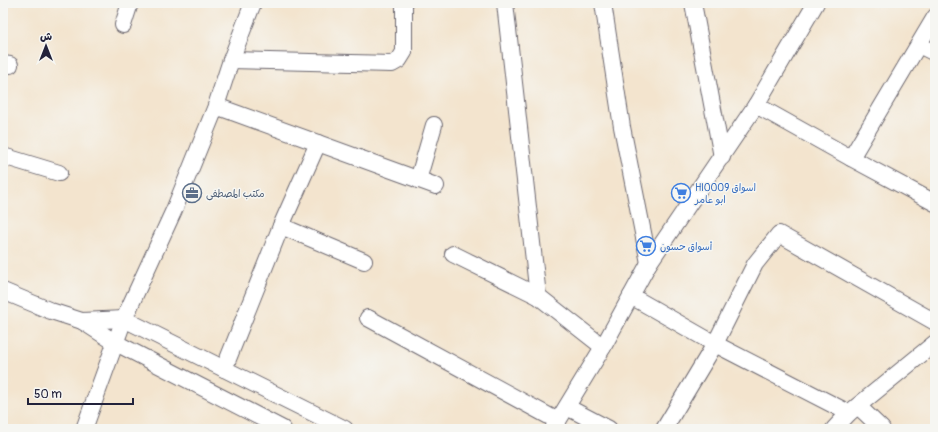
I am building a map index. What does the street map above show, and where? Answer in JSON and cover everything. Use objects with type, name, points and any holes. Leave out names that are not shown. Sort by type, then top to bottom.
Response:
[{"type":"street","points":[[123,25],[130,3]]},
{"type":"street","points":[[84,429],[124,319],[174,210],[216,106],[231,60],[253,3]]},
{"type":"street","points":[[231,60],[392,64],[399,60],[404,52],[404,3]]},
{"type":"street","points":[[505,3],[538,296]]},
{"type":"street","points":[[603,3],[622,127],[649,263]]},
{"type":"street","points":[[693,3],[722,158]]},
{"type":"street","points":[[368,318],[555,425],[603,348],[649,263],[722,158],[756,105],[816,3]]},
{"type":"street","points":[[851,158],[935,17]]},
{"type":"street","points":[[919,45],[935,53]]},
{"type":"street","points":[[756,105],[935,203]]},
{"type":"street","points":[[216,106],[436,186]]},
{"type":"street","points":[[418,180],[434,125]]},
{"type":"street","points":[[224,369],[281,226],[318,143]]},
{"type":"street","points":[[3,156],[59,173]]},
{"type":"street","points":[[281,226],[364,261]]},
{"type":"street","points":[[664,429],[715,344],[755,264],[779,234],[935,322]]},
{"type":"street","points":[[453,254],[538,296],[603,348]]},
{"type":"street","points":[[3,291],[82,321],[116,343],[278,428]]},
{"type":"street","points":[[631,296],[715,344],[853,410],[882,429]]},
{"type":"street","points":[[82,321],[124,319],[345,429]]},
{"type":"street","points":[[834,429],[853,410],[935,343]]},
{"type":"street","points":[[567,407],[609,429]]},
{"type":"place","name":"مكتب المصطفى","points":[[192,193]]},
{"type":"place","name":"Hl0009 اسواق ابو عامر","points":[[681,193]]},
{"type":"place","name":"أسواق حسون","points":[[646,246]]}]
